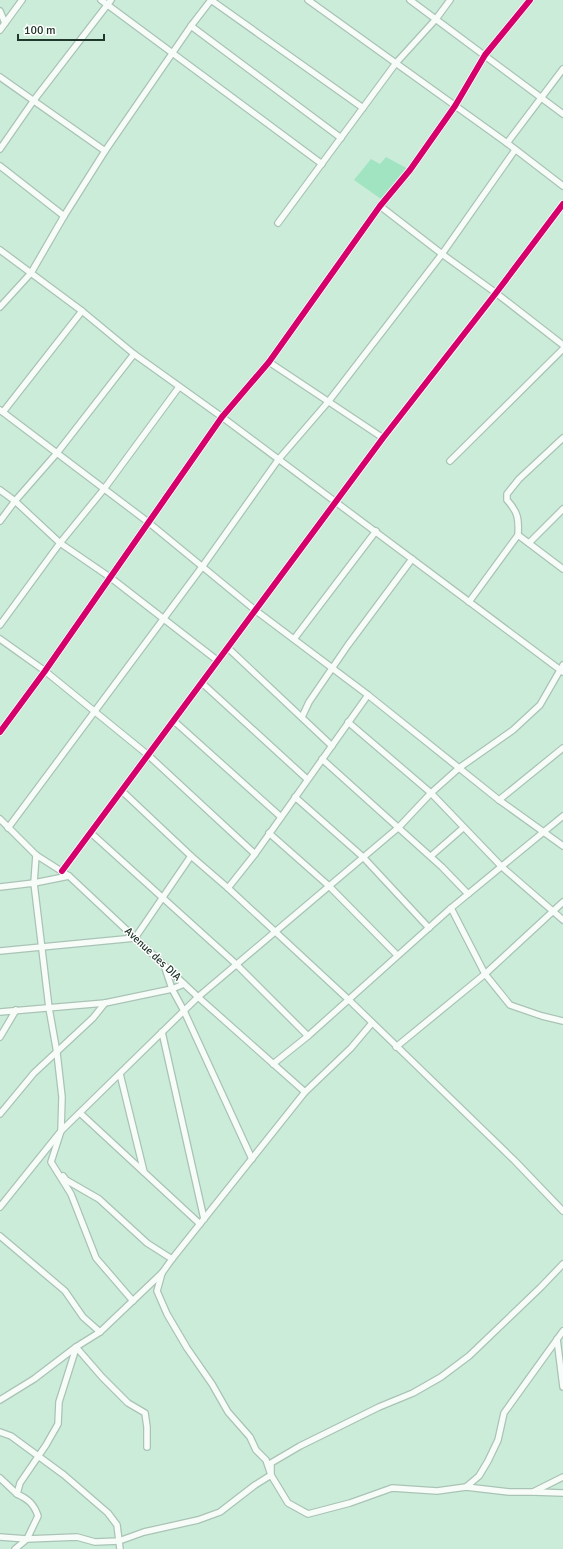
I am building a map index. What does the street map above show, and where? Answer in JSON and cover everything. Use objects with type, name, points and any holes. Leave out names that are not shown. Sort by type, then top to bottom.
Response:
[{"type":"street","points":[[0,30],[22,0]]},
{"type":"street","points":[[101,0],[109,2],[172,53],[322,164]]},
{"type":"street","points":[[0,308],[31,273],[64,216],[105,151],[172,53],[211,0],[363,108]]},
{"type":"street","points":[[308,0],[507,143],[563,186]]},
{"type":"street","points":[[410,0],[563,114]]},
{"type":"street","points":[[278,223],[396,63],[436,19],[450,0]]},
{"type":"street","points":[[0,732],[111,578],[148,522],[222,417],[269,362],[380,206],[410,170],[455,106],[485,55],[530,0]]},
{"type":"street","points":[[0,149],[34,100],[109,2]]},
{"type":"street","points":[[0,11],[5,23]]},
{"type":"street","points":[[191,26],[341,138]]},
{"type":"street","points":[[507,143],[563,69]]},
{"type":"street","points":[[0,77],[105,151]]},
{"type":"street","points":[[8,828],[202,568],[278,460],[328,402],[442,254],[515,150]]},
{"type":"street","points":[[0,166],[64,216]]},
{"type":"street","points":[[62,871],[383,438],[563,204]]},
{"type":"street","points":[[380,206],[563,345]]},
{"type":"street","points":[[0,250],[82,311],[134,354],[222,417],[469,602],[562,669],[540,705],[513,730],[459,768],[399,827],[198,997],[61,1131],[0,1207]]},
{"type":"street","points":[[82,311],[1,411],[148,522],[202,568],[332,669],[368,695],[500,800],[563,846]]},
{"type":"street","points":[[450,461],[563,349]]},
{"type":"street","points":[[0,521],[15,501],[57,453],[134,354]]},
{"type":"street","points":[[269,362],[383,438]]},
{"type":"street","points":[[0,625],[60,543],[104,489],[179,387]]},
{"type":"street","points":[[469,602],[518,535],[519,518],[515,508],[507,500],[507,494],[519,479],[563,438]]},
{"type":"street","points":[[0,490],[15,501],[60,543],[111,578],[218,662]]},
{"type":"street","points":[[529,543],[563,509]]},
{"type":"street","points":[[294,639],[376,531]]},
{"type":"street","points":[[518,535],[563,568]]},
{"type":"street","points":[[302,717],[310,702],[348,645],[412,559]]},
{"type":"street","points":[[0,639],[45,671],[148,755],[255,854]]},
{"type":"street","points":[[228,648],[332,746]]},
{"type":"street","points":[[202,683],[308,779]]},
{"type":"street","points":[[228,888],[255,854],[368,695]]},
{"type":"street","points":[[174,721],[281,817]]},
{"type":"street","points":[[348,722],[431,794],[502,867],[563,920]]},
{"type":"street","points":[[500,800],[563,748]]},
{"type":"street","points":[[322,759],[431,856],[468,894]]},
{"type":"street","points":[[122,791],[349,1000],[515,1161],[563,1211]]},
{"type":"street","points":[[295,797],[363,857],[429,928]]},
{"type":"street","points":[[273,1064],[308,1036],[451,908],[563,816]]},
{"type":"street","name":"Avenue des DIA","points":[[0,819],[36,855],[69,876],[198,997],[305,1092]]},
{"type":"street","points":[[431,856],[463,828]]},
{"type":"street","points":[[91,833],[236,964],[308,1036]]},
{"type":"street","points":[[270,833],[329,886],[397,955]]},
{"type":"street","points":[[36,855],[34,883],[49,1008],[57,1053],[62,1096],[61,1131],[51,1162],[71,1194],[96,1258],[133,1301]]},
{"type":"street","points":[[0,951],[135,938],[191,856]]},
{"type":"street","points":[[0,887],[34,883],[69,876]]},
{"type":"street","points":[[396,1047],[485,974],[563,902]]},
{"type":"street","points":[[451,908],[485,974],[510,1005],[542,1016],[563,1021]]},
{"type":"street","points":[[164,965],[172,989],[184,1011],[252,1159]]},
{"type":"street","points":[[0,1012],[105,1003],[172,989],[184,984]]},
{"type":"street","points":[[0,1114],[34,1073],[93,1018],[105,1003]]},
{"type":"street","points":[[0,1037],[16,1010]]},
{"type":"street","points":[[0,1400],[34,1379],[100,1332],[162,1273],[172,1258],[305,1092],[351,1048],[372,1023]]},
{"type":"street","points":[[162,1032],[202,1222]]},
{"type":"street","points":[[120,1074],[144,1172]]},
{"type":"street","points":[[80,1113],[144,1172],[202,1222]]},
{"type":"street","points":[[51,1162],[66,1180],[99,1199],[147,1243],[172,1258]]},
{"type":"street","points":[[0,1236],[65,1291],[83,1317],[100,1332]]},
{"type":"street","points":[[271,1475],[271,1463],[300,1446],[379,1407],[413,1393],[441,1377],[470,1356],[563,1264]]},
{"type":"street","points":[[162,1273],[157,1291],[167,1314],[187,1348],[212,1384],[228,1412],[250,1437],[256,1450],[266,1460],[271,1475],[288,1503],[308,1514],[350,1504],[392,1488],[437,1491],[466,1487],[509,1492],[563,1493]]},
{"type":"street","points":[[466,1487],[479,1476],[488,1461],[498,1440],[504,1413],[563,1331]]},
{"type":"street","points":[[557,1339],[563,1387]]},
{"type":"street","points":[[76,1348],[128,1403],[145,1413],[147,1446]]},
{"type":"street","points":[[17,1494],[20,1483],[58,1424],[59,1402],[76,1348]]},
{"type":"street","points":[[0,1432],[11,1436],[64,1475],[108,1513],[117,1525],[120,1549]]},
{"type":"street","points":[[0,1537],[77,1537],[95,1542],[120,1541],[144,1532],[198,1520],[220,1512],[255,1485],[271,1475]]},
{"type":"street","points":[[533,1492],[563,1477]]},
{"type":"street","points":[[0,1478],[17,1494],[28,1500],[35,1507],[38,1516],[27,1538],[14,1549]]},
{"type":"green space","points":[[386,157],[410,170],[381,199],[354,180],[371,159],[380,164]]},
{"type":"cycle path","points":[[0,732],[45,671],[222,417],[269,362],[380,206],[410,170],[455,106],[485,55],[530,0]]},
{"type":"cycle path","points":[[62,871],[383,438],[563,204]]}]
